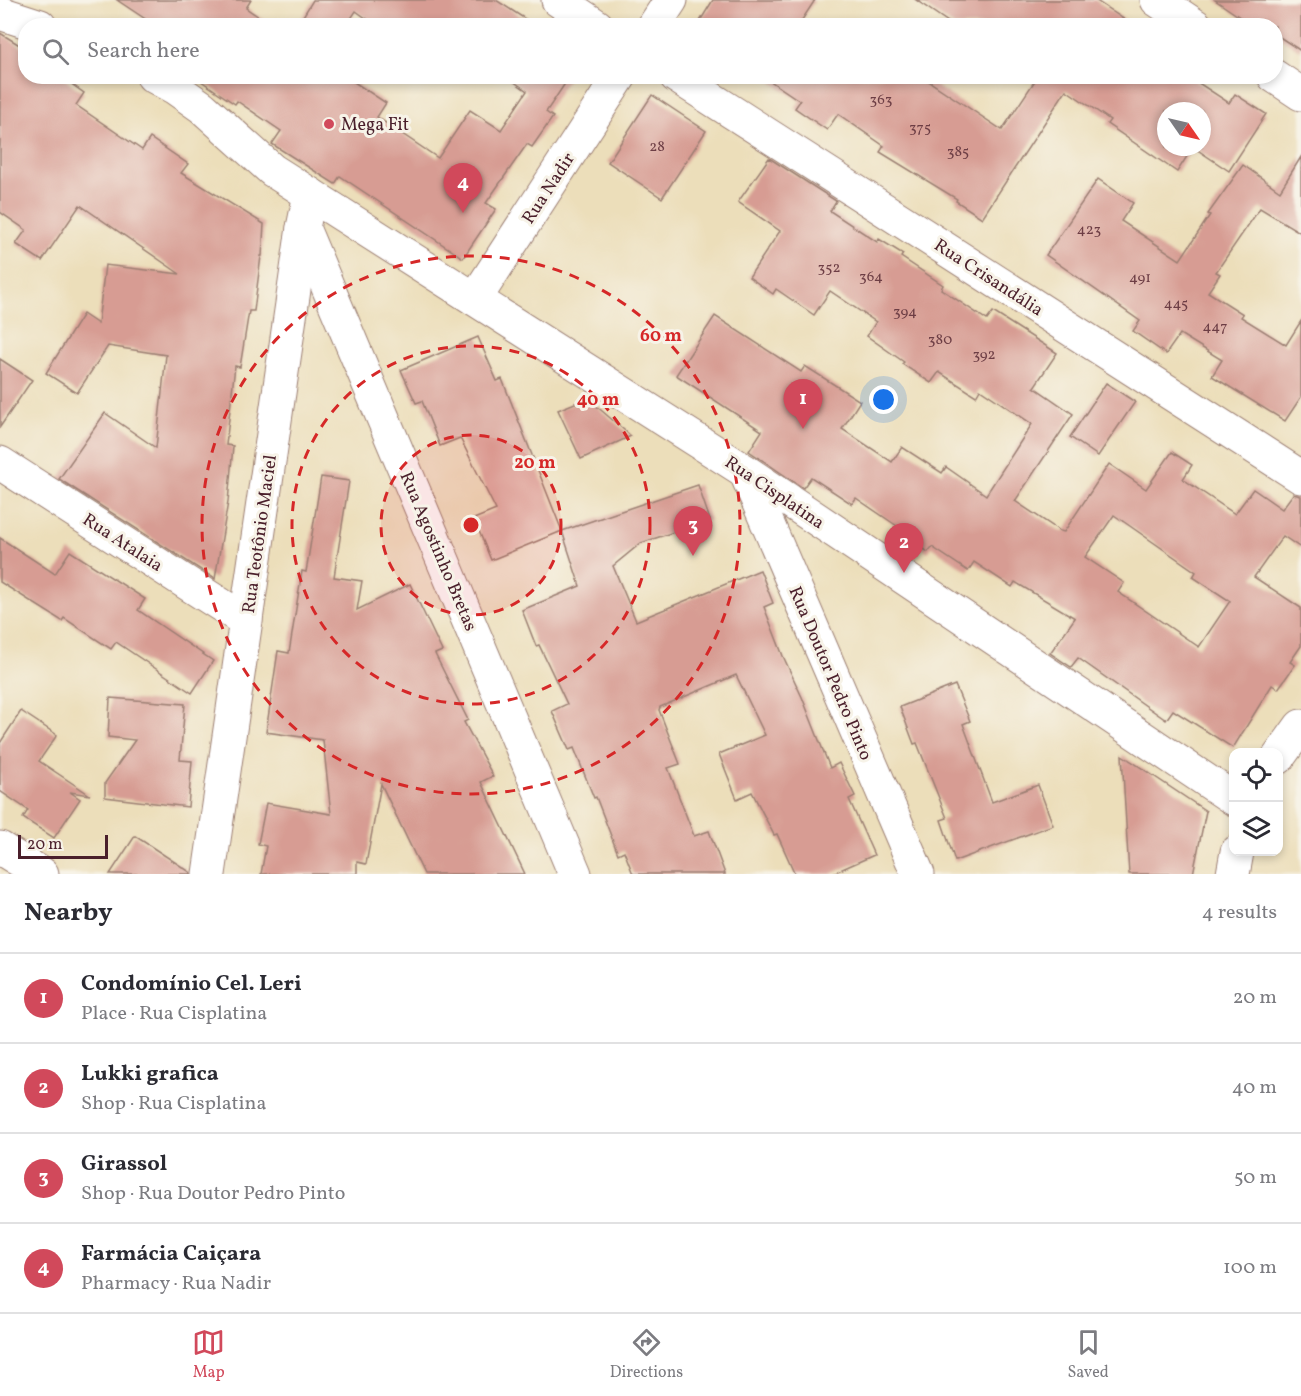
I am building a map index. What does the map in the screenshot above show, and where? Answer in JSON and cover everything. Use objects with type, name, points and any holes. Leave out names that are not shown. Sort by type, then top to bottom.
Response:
[{"type":"street","points":[[558,0],[585,18]]},
{"type":"street","points":[[659,18],[671,0]]},
{"type":"street","points":[[1157,0],[1184,18]]},
{"type":"street","points":[[0,13],[18,19]]},
{"type":"street","points":[[1283,82],[1301,94]]},
{"type":"street","name":"Rua Cisplatina","points":[[168,84],[202,107],[272,170],[745,471],[1229,796]]},
{"type":"street","name":"Rua Nadir","points":[[475,299],[615,84]]},
{"type":"street","name":"Rua Crisandália","points":[[688,84],[1301,477]]},
{"type":"street","name":"Rua Teotônio Maciel","points":[[209,874],[303,228],[310,194]]},
{"type":"street","name":"Rua Agostinho Bretas","points":[[303,228],[575,874]]},
{"type":"street","name":"Rua Atalaia","points":[[0,463],[246,621]]},
{"type":"street","name":"Rua Doutor Pedro Pinto","points":[[745,471],[918,874]]},
{"type":"street","points":[[1283,751],[1300,728]]},
{"type":"street","points":[[0,848],[42,874]]},
{"type":"street","points":[[1233,874],[1236,856]]},
{"type":"building","points":[[117,0],[251,0],[246,8],[260,18],[144,18]]},
{"type":"building","points":[[313,0],[496,0],[524,18],[366,18],[356,11],[351,18],[302,18]]},
{"type":"building","points":[[713,0],[815,0],[803,18],[702,18]]},
{"type":"building","points":[[916,0],[1095,0],[1122,18],[942,18]]},
{"type":"building","points":[[1215,0],[1301,0],[1301,51],[1283,39],[1283,18],[1241,18]]},
{"type":"building","points":[[0,33],[18,44],[18,84],[71,84],[84,93],[76,105],[142,150],[150,138],[188,164],[181,173],[264,224],[254,311],[249,311],[240,367],[235,366],[226,445],[233,446],[228,502],[215,579],[59,479],[105,413],[156,448],[166,355],[108,346],[77,393],[46,373],[83,314],[98,324],[105,265],[180,274],[80,205],[42,261],[16,244],[26,230],[0,212]]},
{"type":"building","points":[[206,84],[357,84],[386,103],[377,117],[438,158],[470,110],[501,130],[527,91],[517,84],[565,84],[546,112],[553,117],[532,147],[527,144],[486,203],[496,209],[463,258],[340,176],[335,184],[272,144],[281,131],[237,101],[235,104]]},
{"type":"building","points":[[775,84],[933,84],[1002,130],[1033,84],[1200,84],[1229,103],[1235,94],[1266,114],[1229,171],[1206,156],[1211,156],[1211,102],[1157,102],[1157,156],[1187,156],[1177,172],[1107,124],[1110,120],[1066,90],[982,218],[956,201],[957,199],[880,152],[884,146],[838,114],[827,130],[795,108],[800,101]]},
{"type":"building","points":[[652,95],[706,131],[662,198],[608,162]]},
{"type":"building","points":[[1301,157],[1301,233],[1260,208],[1216,272],[1220,274],[1208,292],[1243,314],[1241,317],[1286,345],[1301,321],[1301,397],[1285,421],[1212,376],[1222,360],[1180,334],[1166,354],[1133,331],[1140,321],[1046,255],[1098,179],[1133,203],[1121,221],[1180,260],[1210,215],[1208,214],[1243,165],[1280,191]]},
{"type":"building","points":[[769,158],[836,201],[830,211],[877,242],[879,239],[903,254],[901,257],[943,285],[941,289],[987,320],[993,312],[1057,353],[1034,387],[1073,414],[1015,501],[1060,531],[1064,532],[1109,464],[1146,489],[1172,452],[1192,465],[1183,479],[1235,514],[1253,489],[1282,509],[1293,494],[1301,496],[1301,548],[1283,536],[1254,577],[1301,608],[1301,646],[1290,662],[1295,665],[1278,689],[1272,685],[1233,748],[1173,710],[1166,720],[1078,658],[1071,667],[1050,653],[1075,618],[1015,582],[1012,587],[974,562],[968,571],[932,547],[928,552],[901,532],[903,530],[856,498],[852,504],[811,477],[803,488],[749,451],[762,431],[676,375],[715,316],[801,372],[805,366],[860,401],[842,429],[892,462],[902,447],[942,473],[946,467],[986,495],[1032,424],[980,389],[976,396],[939,372],[931,383],[902,364],[904,362],[867,336],[876,322],[830,291],[814,315],[776,289],[773,294],[749,277],[780,231],[738,202]],"holes":[[[1114,515],[1196,572],[1193,577],[1230,601],[1199,647],[1118,592],[1124,583],[1085,557]]]},
{"type":"building","points":[[478,337],[497,381],[502,379],[562,531],[491,560],[474,519],[496,510],[460,438],[440,446],[422,401],[416,403],[401,370]]},
{"type":"building","points":[[0,359],[32,380],[0,427]]},
{"type":"building","points":[[1106,383],[1135,402],[1098,456],[1070,437]]},
{"type":"building","points":[[587,398],[631,436],[581,459],[558,410]]},
{"type":"building","points":[[321,477],[349,481],[334,577],[362,581],[357,610],[410,584],[442,651],[435,654],[468,720],[464,722],[493,776],[481,782],[525,874],[424,874],[381,784],[366,864],[357,862],[357,874],[261,874],[266,846],[258,844],[266,803],[331,814],[323,740],[266,732],[278,651],[289,653],[302,571],[306,572]]},
{"type":"building","points":[[698,485],[710,520],[641,543],[613,566],[636,621],[760,570],[773,603],[764,607],[783,656],[830,768],[839,763],[855,796],[849,799],[874,855],[831,874],[795,874],[777,834],[774,835],[752,792],[737,799],[719,754],[765,735],[736,675],[660,707],[659,710],[680,764],[668,768],[694,836],[709,831],[725,874],[633,874],[624,851],[618,854],[574,748],[569,750],[552,711],[567,704],[539,645],[536,646],[522,610],[580,586],[562,531]]},
{"type":"building","points":[[0,538],[55,574],[70,551],[145,599],[138,610],[213,661],[192,693],[116,642],[111,649],[64,618],[62,621],[0,582]]},
{"type":"building","points":[[955,685],[970,721],[963,724],[992,802],[1038,785],[1053,825],[955,861],[941,820],[947,818],[900,707]]},
{"type":"building","points":[[110,698],[185,704],[180,760],[192,761],[188,807],[105,797],[105,783],[135,740],[108,737]]},
{"type":"building","points":[[21,711],[57,735],[39,761],[90,795],[70,792],[80,799],[54,838],[23,818],[28,810],[0,791],[0,743]]},
{"type":"building","points":[[1122,755],[1206,811],[1193,874],[1129,874]]},
{"type":"building","points":[[135,836],[190,872],[191,874],[110,874]]},
{"type":"place","name":"Mega Fit","points":[[329,124]]},
{"type":"place","name":"Farmácia Caiçara","points":[[463,213]]},
{"type":"place","name":"Condomínio Cel. Leri","points":[[803,429]]},
{"type":"place","name":"Girassol","points":[[693,556]]},
{"type":"place","name":"Lukki grafica","points":[[904,573]]}]
